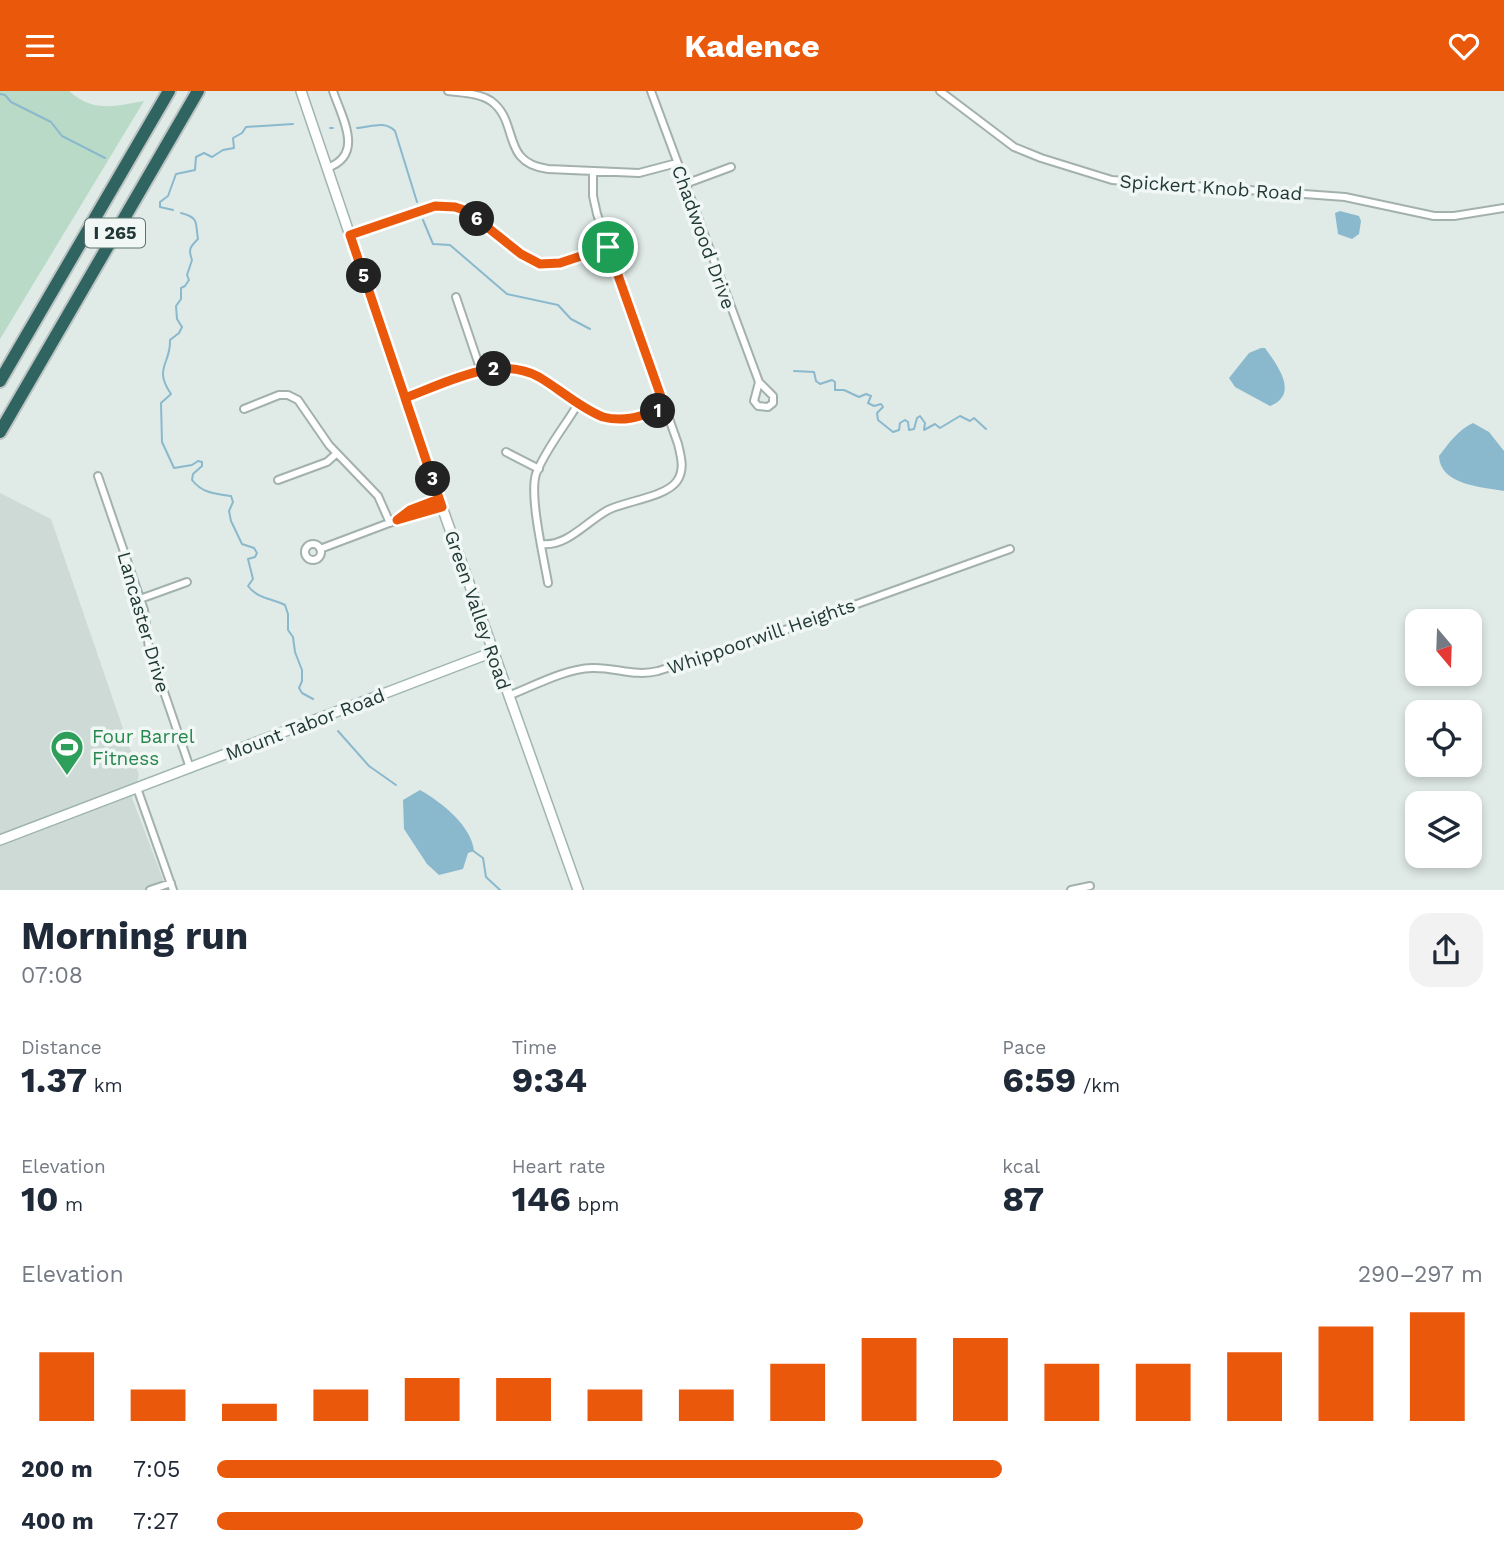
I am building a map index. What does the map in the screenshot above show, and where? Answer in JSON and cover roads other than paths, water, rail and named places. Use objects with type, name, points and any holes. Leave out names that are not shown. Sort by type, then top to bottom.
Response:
[{"type":"highway","name":"I 265","points":[[0,381],[169,91]]},
{"type":"highway","name":"I 265","points":[[0,432],[198,91]]},
{"type":"street","name":"Green Valley Road","points":[[300,91],[440,503],[578,890]]},
{"type":"street","points":[[327,168],[341,163],[348,150],[347,136],[333,91]]},
{"type":"street","points":[[448,91],[478,95],[495,105],[503,116],[515,150],[528,164],[548,169],[639,173],[677,163]]},
{"type":"street","name":"Chadwood Drive","points":[[651,91],[759,381]]},
{"type":"street","name":"Spickert Knob Road","points":[[940,91],[1014,147],[1112,180],[1345,197],[1434,216],[1454,216],[1504,208]]},
{"type":"street","points":[[685,184],[732,167]]},
{"type":"street","points":[[542,544],[564,539],[604,512],[664,491],[675,484],[681,472],[682,459],[594,201],[593,171]]},
{"type":"street","points":[[350,235],[435,206],[448,206],[467,211],[533,262],[560,263],[608,247]]},
{"type":"street","points":[[456,297],[481,371]]},
{"type":"street","points":[[405,398],[481,371],[501,368],[526,372],[542,379],[597,415],[616,420],[633,419],[665,408]]},
{"type":"street","points":[[244,409],[279,395],[298,400],[322,437],[378,496],[393,521]]},
{"type":"street","points":[[548,583],[535,481],[539,469],[578,404]]},
{"type":"street","points":[[506,452],[539,469]]},
{"type":"street","points":[[278,480],[327,462],[336,454]]},
{"type":"street","name":"Lancaster Drive","points":[[98,476],[140,599],[147,625],[149,648],[190,768]]},
{"type":"street","points":[[320,549],[393,521],[410,510],[440,503]]},
{"type":"street","name":"Whippoorwill Heights","points":[[508,696],[583,669],[601,668],[639,674],[658,671],[768,636],[1010,549]]},
{"type":"street","points":[[140,599],[187,582]]},
{"type":"street","name":"Mount Tabor Road","points":[[0,840],[493,652]]},
{"type":"street","points":[[137,788],[172,886],[150,890]]},
{"type":"street","points":[[1071,890],[1090,886]]},
{"type":"water","points":[[1340,211],[1359,216],[1359,234],[1352,239],[1338,234],[1335,213]]},
{"type":"water","points":[[1265,348],[1280,371],[1285,387],[1279,401],[1270,406],[1235,387],[1229,378],[1249,353]]},
{"type":"water","points":[[1473,423],[1489,432],[1504,451],[1504,491],[1464,483],[1454,479],[1441,466],[1439,456],[1458,433]]},
{"type":"water","points":[[420,790],[454,815],[468,832],[474,851],[468,853],[463,869],[439,875],[427,864],[404,829],[403,800]]},
{"type":"waterway","points":[[0,94],[51,122],[62,136],[105,158]]},
{"type":"waterway","points":[[173,210],[160,207],[160,202],[168,196],[176,174],[195,170],[196,157],[204,153],[212,157],[223,150],[234,148],[233,138],[246,127],[293,124]]},
{"type":"waterway","points":[[357,128],[382,125],[395,131],[417,202]]},
{"type":"waterway","points":[[181,213],[194,219],[198,239],[190,248],[192,260],[187,275],[189,280],[181,288],[181,299],[176,306],[177,319],[182,327],[170,340],[163,372],[171,394],[161,403],[162,442],[174,468],[202,462],[192,480],[205,490],[231,496],[231,521],[242,544],[254,548],[257,553],[255,557],[248,559],[253,579],[248,586],[260,596],[285,605],[288,630],[293,637],[302,670],[299,688],[313,699]]},
{"type":"waterway","points":[[423,220],[433,244],[450,245],[507,294],[558,305],[571,319],[590,329]]},
{"type":"waterway","points":[[794,371],[814,372],[816,381],[820,384],[832,380],[835,382],[835,390],[844,390],[859,397],[866,394],[871,396],[868,403],[874,406],[881,404],[883,407],[877,413],[878,420],[893,432],[899,430],[900,423],[905,420],[909,430],[914,429],[920,416],[925,423],[924,430],[935,424],[940,428],[960,416],[970,421],[974,418],[986,429]]},
{"type":"waterway","points":[[338,731],[369,766],[396,785]]},
{"type":"waterway","points":[[472,850],[483,858],[486,877],[500,890]]},
{"type":"place","name":"Four Barrel Fitness","points":[[67,777]]}]
